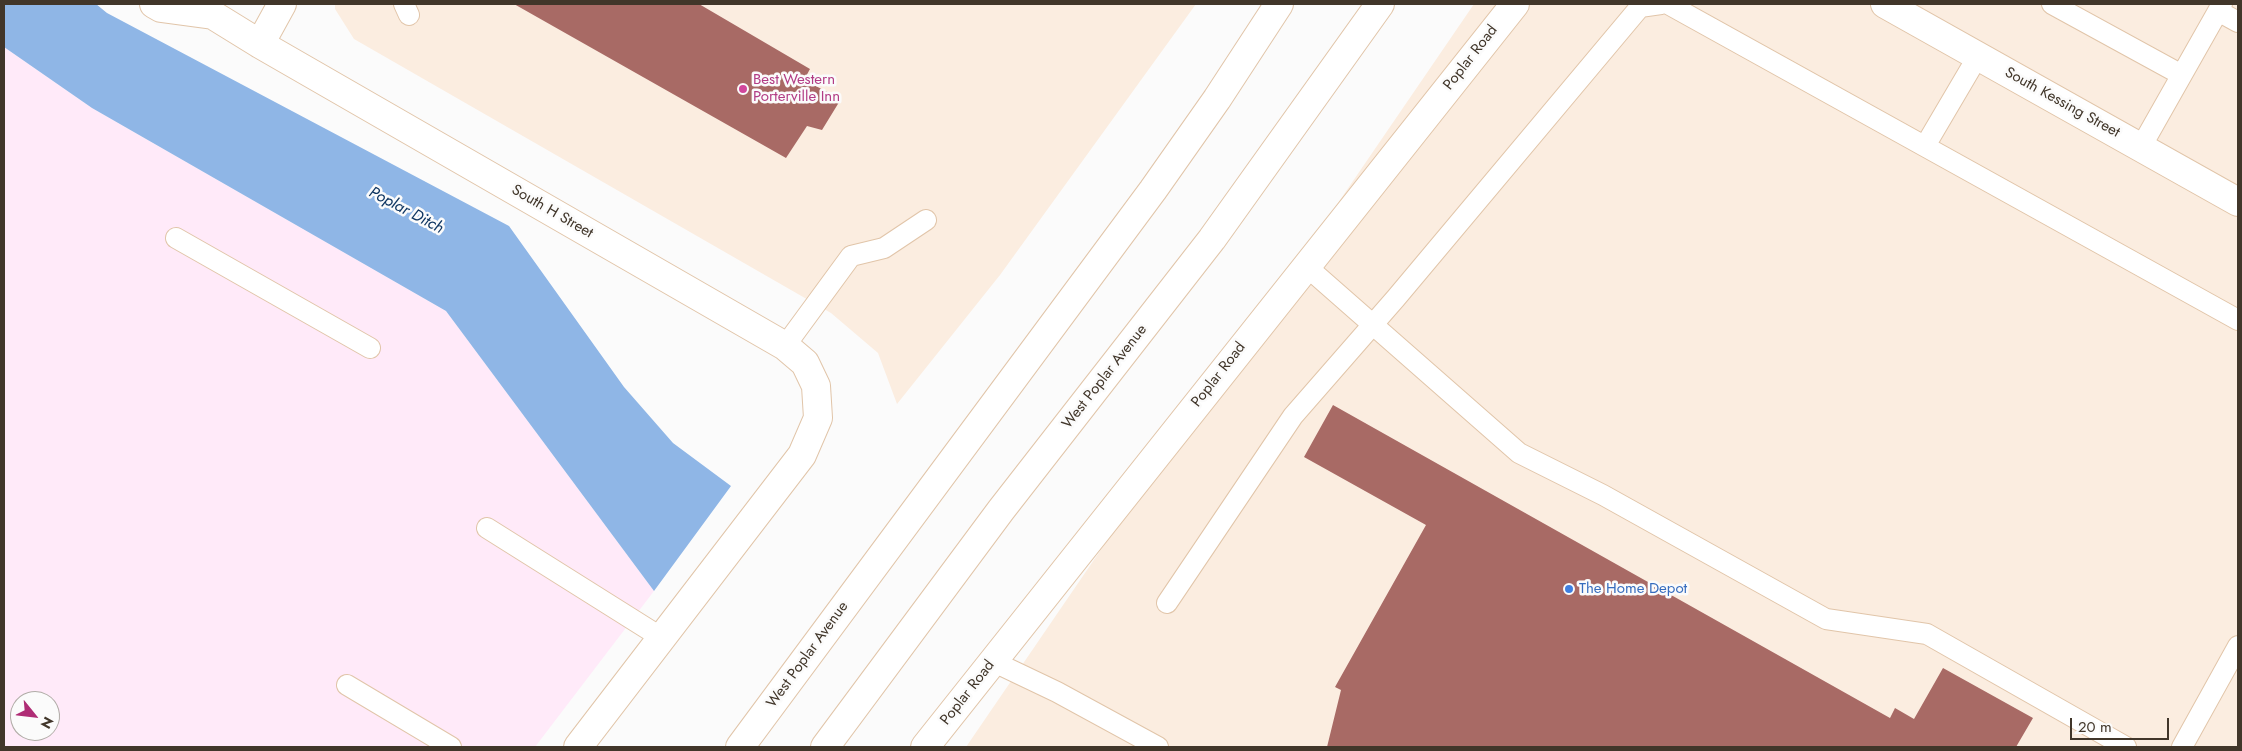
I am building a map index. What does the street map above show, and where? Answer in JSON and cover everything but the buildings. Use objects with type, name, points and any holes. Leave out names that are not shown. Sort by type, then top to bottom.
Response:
[{"type":"street","name":"South H Street","points":[[154,4],[161,8],[213,7],[260,44],[785,346],[805,363],[816,386],[818,418],[802,455],[662,638]]},
{"type":"street","points":[[260,44],[282,4]]},
{"type":"street","name":"West Poplar Avenue","points":[[740,747],[1153,190],[1279,4]]},
{"type":"street","name":"West Poplar Avenue","points":[[825,747],[1001,510],[1212,240],[1380,4]]},
{"type":"street","name":"Poplar Road","points":[[925,747],[1515,4]]},
{"type":"street","name":"South Kessing Street","points":[[1885,4],[2238,202]]},
{"type":"street","points":[[578,747],[662,638]]},
{"type":"lane","points":[[1167,603],[1293,416],[1640,7],[1660,4]]},
{"type":"lane","points":[[1668,4],[2238,320]]},
{"type":"lane","points":[[2052,4],[2180,74]]},
{"type":"lane","points":[[2141,147],[2180,74],[2220,7],[2238,22]]},
{"type":"lane","points":[[1924,146],[1978,56]]},
{"type":"lane","points":[[785,346],[851,256],[884,248],[926,220]]},
{"type":"lane","points":[[176,238],[370,348]]},
{"type":"lane","points":[[1306,266],[1519,453],[1603,495],[1826,620],[1927,634],[2126,747]]},
{"type":"lane","points":[[487,528],[662,638]]},
{"type":"lane","points":[[2182,747],[2238,646]]},
{"type":"lane","points":[[992,661],[1058,692],[1158,747]]},
{"type":"lane","points":[[347,685],[451,747]]},
{"type":"shaded area","points":[[335,4],[1196,4],[1000,275],[897,404],[878,353],[831,313],[354,39],[335,9]]},
{"type":"shaded area","points":[[1474,4],[2238,4],[2237,747],[966,747]]},
{"type":"shaded area","points":[[4,47],[92,108],[446,311],[654,591],[535,747],[4,747]]},
{"type":"water","name":"Poplar Ditch","points":[[4,4],[96,4],[107,13],[509,226],[624,387],[673,443],[731,486],[654,591],[446,311],[92,108],[4,47]]},
{"type":"place","name":"Best Western Porterville Inn","points":[[743,89]]},
{"type":"place","name":"The Home Depot","points":[[1569,589]]}]
